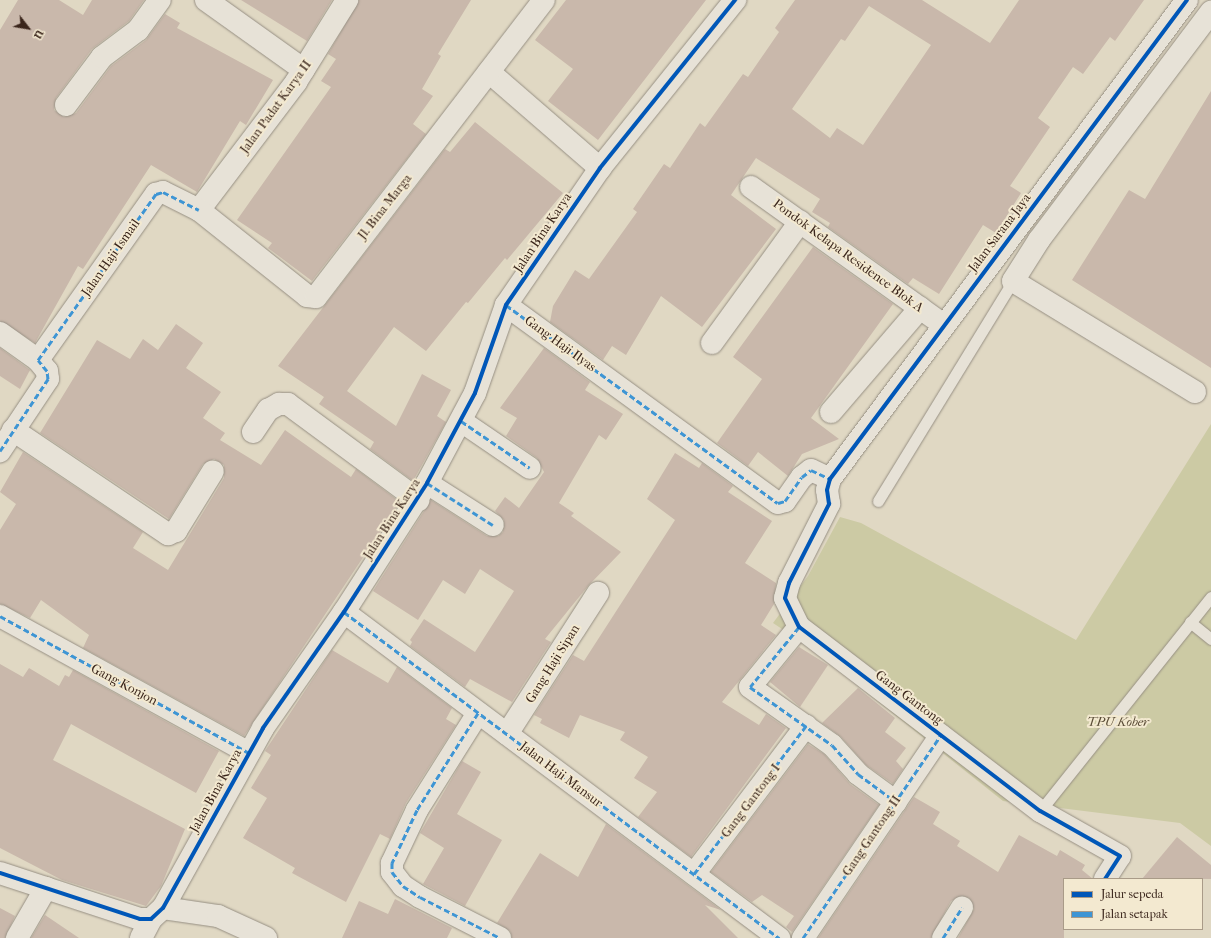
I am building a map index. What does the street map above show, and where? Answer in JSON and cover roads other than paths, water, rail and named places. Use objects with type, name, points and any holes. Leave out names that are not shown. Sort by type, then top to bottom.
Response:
[{"type":"street","points":[[66,105],[102,57],[138,30],[160,0]]},
{"type":"street","points":[[206,0],[304,70]]},
{"type":"street","name":"Jalan Padat Karya II","points":[[199,210],[304,70],[347,0]]},
{"type":"street","name":"Jl. Bina Marga","points":[[199,210],[307,296],[316,297],[544,0]]},
{"type":"street","name":"Jalan Bina Karya","points":[[141,938],[157,914],[263,728],[344,612],[422,491],[475,393],[506,305],[600,168],[735,0]]},
{"type":"street","name":"Jalan Sarana Jaya","points":[[830,479],[1187,0]]},
{"type":"street","points":[[1195,392],[1013,281],[1039,240],[1211,12]]},
{"type":"street","points":[[489,72],[600,168]]},
{"type":"street","name":"Pondok Kelapa Residence Blok A","points":[[751,187],[944,325]]},
{"type":"street","name":"Jalan Haji Ismail","points":[[38,360],[156,194],[163,192],[199,210]]},
{"type":"street","points":[[712,343],[800,222]]},
{"type":"street","name":"Gang Haji Ilyas","points":[[506,305],[778,503],[785,501],[802,477],[811,470],[830,479]]},
{"type":"street","points":[[831,412],[920,308]]},
{"type":"street","points":[[0,333],[38,360],[47,371],[48,379],[0,451]]},
{"type":"street","points":[[253,432],[268,410],[279,404],[288,404],[422,491],[493,525]]},
{"type":"street","points":[[461,421],[530,468]]},
{"type":"street","points":[[13,430],[168,534],[176,531],[213,471]]},
{"type":"street","name":"Gang Gantong","points":[[830,479],[829,504],[788,583],[785,598],[799,627],[1040,811],[1120,856],[1106,878]]},
{"type":"street","name":"Gang Haji Sipan","points":[[507,734],[598,593]]},
{"type":"street","name":"Jalan Haji Mansur","points":[[344,612],[779,938]]},
{"type":"street","name":"Gang Konjon","points":[[0,616],[249,753]]},
{"type":"street","points":[[799,627],[750,687],[832,745],[858,774],[896,802]]},
{"type":"street","points":[[478,713],[417,810],[392,862],[392,872],[403,886],[420,897],[500,938]]},
{"type":"street","name":"Gang Gantong I","points":[[694,874],[806,726]]},
{"type":"street","name":"Gang Gantong II","points":[[803,938],[941,734]]},
{"type":"street","points":[[0,873],[140,919],[157,914],[218,916],[266,938]]},
{"type":"street","points":[[17,938],[46,888]]},
{"type":"street","points":[[943,938],[962,908]]},
{"type":"lane","points":[[878,501],[1013,281]]},
{"type":"lane","points":[[1040,811],[1211,597]]},
{"type":"lane","points":[[1190,622],[1211,639]]},
{"type":"park label","name":"TPU Kober","points":[[1118,722]]}]
